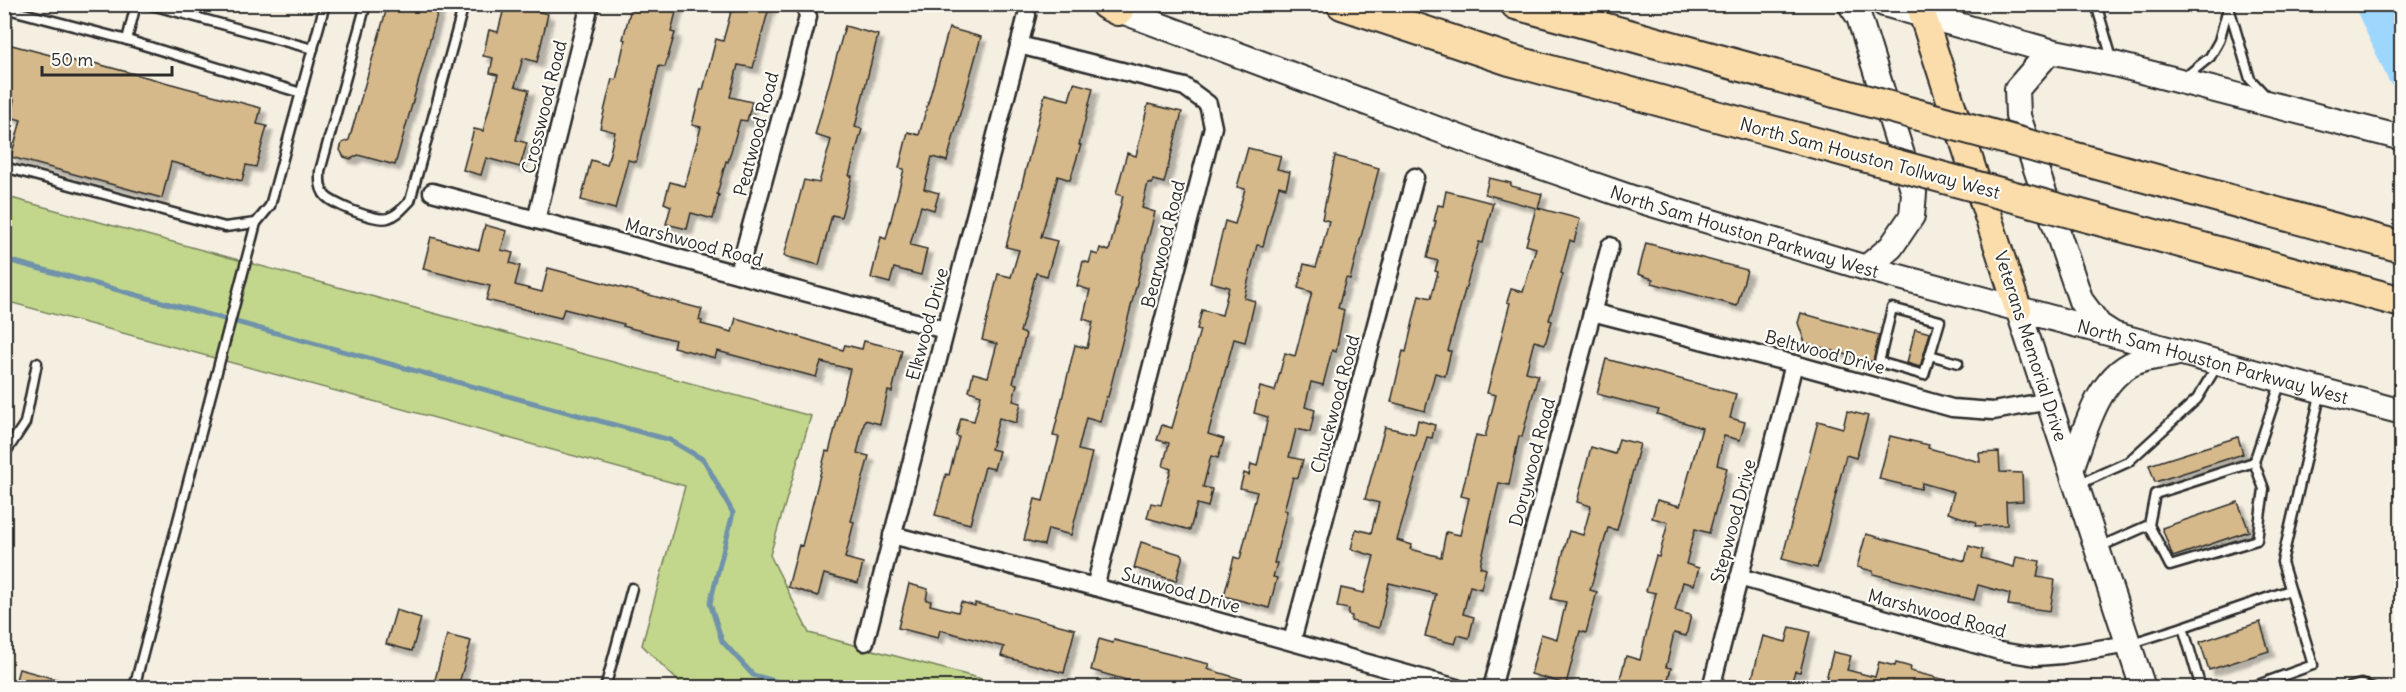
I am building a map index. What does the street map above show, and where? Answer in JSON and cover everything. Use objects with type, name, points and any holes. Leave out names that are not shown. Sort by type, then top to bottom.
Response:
[{"type":"highway","name":"North Sam Houston Tollway West","points":[[1342,4],[1510,60],[2394,301]]},
{"type":"highway","points":[[1516,4],[2402,247]]},
{"type":"main road","points":[[1850,4],[1859,17],[1914,193],[1912,216],[1891,247],[1866,268]]},
{"type":"main road","points":[[1884,4],[1921,10],[2050,51],[2114,64],[2402,138]]},
{"type":"main road","name":"North Sam Houston Parkway West","points":[[1109,6],[1490,149],[1635,199],[1866,268],[2402,412]]},
{"type":"main road","name":"Veterans Memorial Drive","points":[[1921,10],[2143,687]]},
{"type":"main road","points":[[2050,51],[2017,89],[2018,116],[2081,301],[2099,325],[2112,334]]},
{"type":"main road","points":[[2074,477],[2097,400],[2114,376],[2140,360],[2181,353]]},
{"type":"street","name":"Crosswood Road","points":[[536,220],[590,4]]},
{"type":"street","name":"Peatwood Road","points":[[738,274],[808,17],[805,4]]},
{"type":"street","name":"Elkwood Drive","points":[[865,642],[1027,15]]},
{"type":"street","name":"Bearwood Road","points":[[1019,45],[1185,87],[1208,104],[1213,127],[1095,587]]},
{"type":"street","name":"Chuckwood Road","points":[[1292,641],[1415,177]]},
{"type":"street","name":"Marshwood Road","points":[[432,192],[945,330]]},
{"type":"street","name":"Dorywood Road","points":[[1492,687],[1610,246]]},
{"type":"street","name":"Beltwood Drive","points":[[1592,312],[1794,364],[1952,408],[1993,411],[2049,401]]},
{"type":"street","name":"Stepwood Drive","points":[[1711,687],[1794,364]]},
{"type":"street","name":"Sunwood Drive","points":[[892,535],[1095,587],[1457,687]]},
{"type":"street","name":"Marshwood Road","points":[[1739,577],[1998,651],[2036,657],[2129,644]]},
{"type":"lane","points":[[127,40],[136,4]]},
{"type":"lane","points":[[148,4],[312,49]]},
{"type":"lane","points":[[134,687],[256,223],[270,206],[325,4]]},
{"type":"lane","points":[[366,4],[320,171],[319,186],[325,196],[338,205],[385,220],[396,215],[410,201],[464,4]]},
{"type":"lane","points":[[2096,4],[2114,64]]},
{"type":"lane","points":[[2180,81],[2210,57],[2219,40],[2228,6]]},
{"type":"lane","points":[[2228,6],[2250,79],[2274,104]]},
{"type":"lane","points":[[4,8],[127,40],[301,93]]},
{"type":"lane","points":[[4,167],[225,227],[256,223]]},
{"type":"lane","points":[[1892,308],[1940,321],[1930,355],[1924,375],[1879,362],[1892,308]]},
{"type":"lane","points":[[1930,355],[1958,363]]},
{"type":"lane","points":[[4,455],[25,423],[37,363]]},
{"type":"lane","points":[[2074,477],[2128,462],[2197,399],[2219,363]]},
{"type":"lane","points":[[2254,462],[2155,494],[2149,525],[2170,566],[2257,540],[2264,489],[2254,462],[2282,380]]},
{"type":"lane","points":[[2249,687],[2313,665],[2282,562],[2321,390]]},
{"type":"lane","points":[[2097,548],[2149,525]]},
{"type":"lane","points":[[605,687],[632,588]]},
{"type":"lane","points":[[2129,644],[2290,590]]},
{"type":"lane","points":[[2183,627],[2201,687]]},
{"type":"lane","points":[[2347,687],[2361,684],[2373,687]]},
{"type":"green space","points":[[4,196],[811,416],[770,555],[809,633],[1012,687],[684,687],[642,645],[685,486],[5,301]]},
{"type":"building","points":[[388,4],[437,4],[439,8],[395,165],[358,155],[351,159],[344,157],[340,150],[342,143],[349,140]]},
{"type":"building","points":[[505,4],[526,4],[525,8],[548,14],[537,62],[523,58],[515,86],[529,90],[516,140],[527,143],[520,167],[486,158],[481,175],[463,170],[474,129],[483,131],[498,75],[490,73],[493,58],[483,56],[489,30],[498,32]]},
{"type":"building","points":[[632,4],[678,4],[671,32],[675,33],[665,67],[659,66],[636,162],[628,160],[615,209],[581,200],[591,160],[607,165],[615,132],[600,128],[612,79],[616,80]]},
{"type":"building","points":[[733,4],[770,4],[753,68],[738,65],[730,97],[752,102],[747,121],[740,120],[717,194],[719,195],[713,219],[691,213],[687,229],[666,224],[671,206],[664,203],[670,182],[685,186],[701,127],[692,125],[701,89],[703,90],[716,39],[723,41]]},
{"type":"building","points":[[845,26],[878,35],[855,127],[862,129],[849,176],[852,176],[841,217],[832,215],[819,265],[784,256],[804,180],[819,183],[831,140],[815,135]]},
{"type":"building","points":[[949,28],[981,37],[947,161],[932,157],[924,189],[939,193],[934,210],[921,206],[910,245],[927,249],[921,275],[894,268],[890,283],[871,278],[881,237],[886,239],[904,169],[899,168],[908,132],[919,135]]},
{"type":"building","points":[[4,43],[89,65],[90,62],[261,108],[257,124],[267,126],[256,167],[246,165],[242,181],[171,162],[162,198],[11,157],[21,120],[10,117],[14,100],[4,97]]},
{"type":"building","points":[[1074,83],[1093,88],[1079,145],[1081,145],[1070,180],[1058,176],[1041,237],[1057,241],[1047,276],[1036,273],[1020,332],[1026,334],[1013,383],[1017,384],[1013,401],[1021,403],[1016,423],[999,418],[991,449],[999,451],[994,469],[985,467],[970,524],[935,515],[946,474],[949,475],[959,437],[956,436],[961,418],[974,421],[981,395],[969,391],[973,373],[988,377],[997,344],[982,340],[998,274],[1011,277],[1019,250],[1006,247],[1045,94],[1069,100]]},
{"type":"building","points":[[1148,104],[1182,112],[1164,183],[1153,180],[1152,184],[1148,183],[1142,208],[1155,212],[1108,397],[1106,397],[1100,422],[1086,418],[1078,450],[1092,453],[1071,535],[1048,529],[1044,545],[1024,540],[1035,499],[1043,501],[1059,437],[1053,436],[1075,345],[1087,348],[1093,322],[1083,319],[1090,290],[1077,286],[1083,261],[1089,263],[1092,253],[1098,255],[1100,248],[1109,251],[1123,196],[1116,194],[1127,153],[1136,156]]},
{"type":"building","points":[[1248,148],[1281,156],[1277,169],[1290,172],[1286,188],[1279,186],[1263,246],[1257,245],[1244,298],[1255,301],[1245,342],[1234,339],[1208,434],[1224,439],[1218,458],[1211,456],[1203,487],[1212,489],[1208,507],[1197,504],[1190,530],[1147,518],[1151,503],[1161,505],[1171,469],[1163,466],[1169,443],[1157,440],[1162,425],[1172,428],[1200,330],[1197,329],[1202,310],[1222,315],[1229,287],[1210,282],[1225,221],[1235,224],[1245,189],[1237,187]]},
{"type":"building","points":[[1335,156],[1379,168],[1350,279],[1346,278],[1338,308],[1344,310],[1336,352],[1332,350],[1323,385],[1311,382],[1305,407],[1315,410],[1310,432],[1296,429],[1289,457],[1303,460],[1298,478],[1293,477],[1284,510],[1287,511],[1274,563],[1277,563],[1273,577],[1277,578],[1269,608],[1224,596],[1234,557],[1240,559],[1257,492],[1240,488],[1244,473],[1249,475],[1251,464],[1257,466],[1268,417],[1254,413],[1260,387],[1275,391],[1285,353],[1295,356],[1312,292],[1298,288],[1304,264],[1316,267],[1321,252],[1329,221],[1322,219]]},
{"type":"building","points":[[1489,178],[1542,194],[1538,208],[1580,219],[1574,242],[1570,240],[1545,344],[1534,341],[1526,372],[1538,375],[1522,437],[1519,436],[1509,485],[1499,483],[1480,567],[1486,569],[1481,589],[1470,586],[1463,614],[1474,617],[1469,638],[1458,635],[1455,644],[1425,636],[1436,594],[1389,583],[1379,628],[1351,621],[1352,616],[1348,615],[1349,609],[1337,607],[1341,588],[1364,593],[1374,556],[1351,549],[1356,529],[1371,533],[1379,503],[1365,499],[1385,427],[1415,434],[1418,420],[1435,425],[1432,438],[1427,437],[1397,540],[1412,545],[1410,549],[1441,557],[1446,532],[1460,535],[1469,498],[1461,496],[1476,435],[1485,437],[1496,395],[1487,393],[1510,303],[1507,302],[1511,289],[1523,292],[1536,248],[1526,245],[1536,208],[1485,194]]},
{"type":"building","points":[[1446,191],[1493,203],[1483,243],[1479,242],[1448,351],[1451,351],[1445,376],[1435,373],[1425,411],[1391,402],[1403,351],[1406,352],[1419,295],[1431,298],[1438,272],[1435,271],[1438,261],[1427,258],[1438,205],[1443,206]]},
{"type":"building","points":[[485,225],[507,231],[501,250],[513,253],[510,263],[520,266],[515,285],[542,292],[548,268],[702,309],[699,320],[702,321],[701,324],[732,332],[736,318],[843,350],[845,345],[862,349],[864,341],[902,350],[892,392],[888,391],[880,424],[865,420],[857,453],[869,456],[851,521],[854,522],[845,558],[863,563],[858,583],[824,574],[818,596],[788,587],[799,545],[802,546],[826,451],[829,452],[850,369],[821,362],[816,377],[717,351],[715,358],[673,347],[675,340],[623,326],[624,324],[564,309],[561,318],[486,300],[490,286],[423,269],[431,237],[479,250]]},
{"type":"building","points":[[1646,243],[1747,270],[1737,306],[1652,283],[1653,279],[1638,274]]},
{"type":"building","points":[[1801,313],[1879,335],[1873,362],[1805,343],[1798,323]]},
{"type":"building","points":[[1915,329],[1930,333],[1920,367],[1907,363]]},
{"type":"building","points":[[1606,359],[1736,394],[1730,418],[1745,422],[1740,440],[1724,436],[1717,465],[1727,468],[1709,533],[1695,529],[1686,564],[1699,568],[1694,585],[1683,582],[1675,611],[1691,615],[1686,636],[1674,633],[1666,667],[1671,668],[1666,687],[1618,687],[1626,656],[1640,660],[1656,593],[1646,591],[1656,556],[1659,557],[1668,522],[1652,518],[1657,500],[1680,506],[1702,428],[1657,414],[1659,410],[1597,394]]},
{"type":"building","points":[[1847,411],[1868,416],[1856,458],[1846,455],[1817,568],[1782,559],[1818,421],[1843,428]]},
{"type":"building","points":[[1890,436],[1929,445],[1928,448],[1980,462],[1979,453],[1999,452],[2000,472],[2022,473],[2023,501],[2006,502],[2007,525],[1975,526],[1976,522],[1948,513],[1954,492],[1922,483],[1921,489],[1879,479]]},
{"type":"building","points":[[2238,437],[2243,454],[2155,482],[2149,465]]},
{"type":"building","points":[[1619,439],[1640,444],[1617,530],[1608,528],[1590,590],[1597,592],[1586,633],[1580,631],[1566,684],[1531,674],[1541,634],[1557,639],[1566,602],[1551,599],[1569,531],[1583,535],[1591,506],[1577,502],[1591,447],[1615,454]]},
{"type":"building","points":[[2238,502],[2249,531],[2173,557],[2162,528]]},
{"type":"building","points":[[1866,534],[1965,561],[1969,546],[1983,550],[1981,558],[2014,567],[2016,557],[2040,561],[2037,577],[2055,580],[2050,611],[2008,605],[2010,594],[1978,585],[1974,600],[1873,574],[1873,571],[1857,567]]},
{"type":"building","points":[[1141,542],[1183,555],[1176,581],[1134,568]]},
{"type":"building","points":[[909,584],[928,589],[926,600],[931,601],[930,605],[958,612],[961,602],[975,606],[975,603],[1075,629],[1064,673],[1001,656],[1004,647],[940,630],[938,638],[898,628]]},
{"type":"building","points":[[396,610],[421,618],[412,651],[386,644]]},
{"type":"building","points":[[2260,622],[2269,651],[2209,670],[2200,642]]},
{"type":"building","points":[[1790,627],[1810,632],[1800,672],[1795,671],[1790,687],[1750,687],[1763,636],[1786,642]]},
{"type":"building","points":[[447,635],[471,641],[458,687],[433,687]]},
{"type":"building","points":[[1099,639],[1113,643],[1114,640],[1209,664],[1207,669],[1258,684],[1258,687],[1143,687],[1144,685],[1091,670]]},
{"type":"building","points":[[1833,652],[1851,656],[1847,670],[1875,677],[1879,662],[1895,666],[1896,663],[1911,667],[1910,671],[1954,682],[1953,687],[1824,687]]},
{"type":"building","points":[[19,669],[71,683],[71,687],[14,687]]},
{"type":"waterway","points":[[2371,4],[2402,72]]},
{"type":"waterway","points":[[4,259],[670,440],[704,460],[733,513],[710,603],[722,641],[753,675],[801,688]]}]
